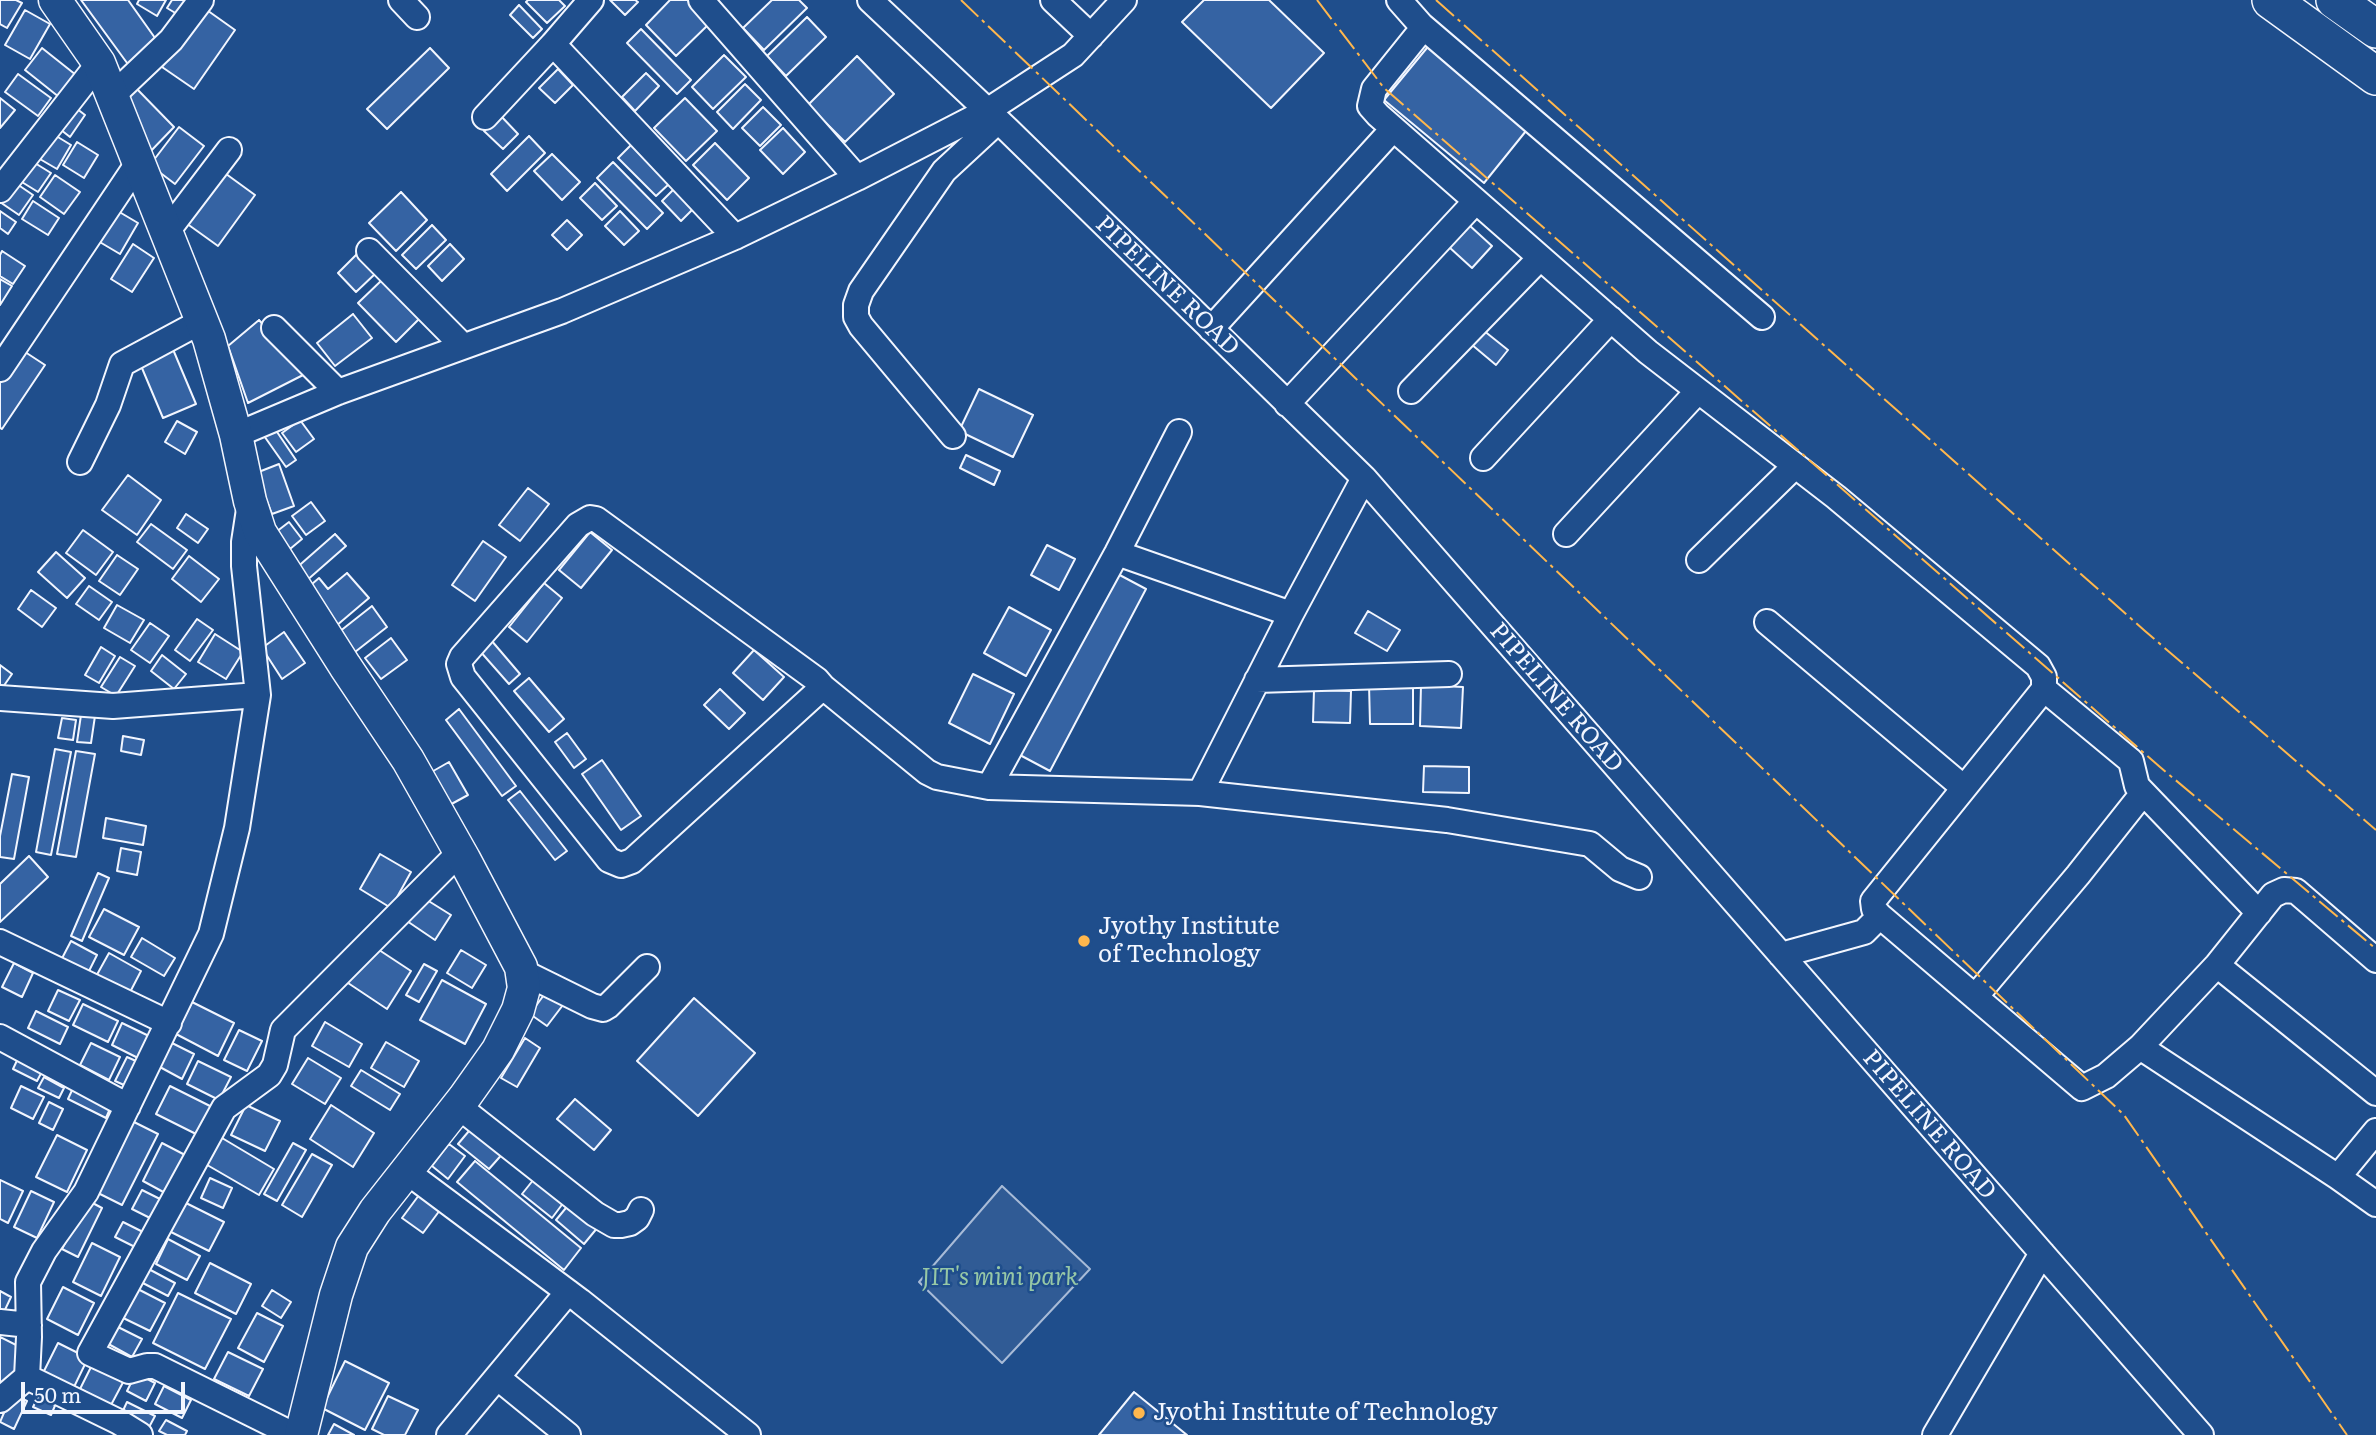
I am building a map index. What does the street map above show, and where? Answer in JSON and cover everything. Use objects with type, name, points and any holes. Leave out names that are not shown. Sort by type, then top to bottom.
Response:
[{"type":"highway","points":[[2271,0],[2376,76]]},
{"type":"highway","points":[[2335,0],[2376,29]]},
{"type":"main road","points":[[55,0],[99,63],[202,321],[236,435],[250,501],[260,532],[408,760],[460,852],[521,971],[524,988],[518,1010],[498,1050],[375,1211],[352,1247],[336,1295],[301,1435]]},
{"type":"street","points":[[112,96],[171,40],[201,0]]},
{"type":"street","points":[[701,0],[857,178]]},
{"type":"street","name":"PIPELINE ROAD","points":[[870,0],[1364,478],[2201,1435]]},
{"type":"street","points":[[1053,0],[1091,36]]},
{"type":"street","points":[[953,436],[861,326],[856,317],[856,305],[861,291],[944,171],[992,116],[1073,55],[1124,0]]},
{"type":"street","points":[[1399,0],[1421,25],[1762,317]]},
{"type":"street","points":[[485,117],[553,44],[577,5]]},
{"type":"street","points":[[1421,25],[1419,33],[1374,89],[1370,106],[1647,352],[1795,466],[2038,666],[2044,677],[2043,689],[1873,901],[1874,909],[1880,916],[2082,1088],[2106,1076],[2140,1047],[2217,965],[2273,895],[2284,890],[2296,891],[2376,960]]},
{"type":"street","points":[[553,44],[735,237]]},
{"type":"street","points":[[0,190],[99,63]]},
{"type":"street","points":[[236,435],[338,392],[562,310],[735,237],[992,116]]},
{"type":"street","points":[[1211,329],[1393,129]]},
{"type":"street","points":[[166,233],[229,150]]},
{"type":"street","points":[[0,369],[138,163]]},
{"type":"street","points":[[1287,404],[1476,201]]},
{"type":"street","points":[[369,251],[463,346]]},
{"type":"street","points":[[1411,391],[1540,258]]},
{"type":"street","points":[[1483,458],[1611,319]]},
{"type":"street","points":[[80,462],[108,405],[122,364],[202,321]]},
{"type":"street","points":[[274,328],[338,392]]},
{"type":"street","points":[[1566,534],[1698,391]]},
{"type":"street","points":[[989,787],[1117,553],[1179,432]]},
{"type":"street","points":[[1699,560],[1795,466]]},
{"type":"street","points":[[1200,793],[1364,478]]},
{"type":"street","points":[[0,1400],[27,1377],[27,1282],[44,1251],[86,1192],[211,934],[237,828],[258,695],[244,565],[244,542],[250,501]]},
{"type":"street","points":[[823,687],[632,861],[621,865],[609,860],[463,677],[459,664],[462,657],[578,525],[590,519],[602,523],[817,680],[927,772],[948,781],[989,787],[1200,793],[1447,820],[1590,844],[1620,869],[1639,877]]},
{"type":"street","points":[[1117,553],[1291,614]]},
{"type":"street","points":[[1767,622],[1964,788]]},
{"type":"street","points":[[1257,680],[1449,674]]},
{"type":"street","points":[[2043,689],[2131,761],[2137,786],[2259,913]]},
{"type":"street","points":[[0,698],[113,706],[258,695]]},
{"type":"street","points":[[1975,997],[2143,793]]},
{"type":"street","points":[[294,1435],[155,1366],[129,1371],[90,1353],[224,1108],[269,1075],[275,1065],[283,1030],[460,852]]},
{"type":"street","points":[[1781,955],[1864,932],[1880,916]]},
{"type":"street","points":[[0,942],[169,1023]]},
{"type":"street","points":[[2217,965],[2376,1093]]},
{"type":"street","points":[[521,971],[603,1009],[647,967]]},
{"type":"street","points":[[0,1037],[128,1106]]},
{"type":"street","points":[[2140,1047],[2376,1204]]},
{"type":"street","points":[[458,1105],[595,1214],[621,1225],[637,1218],[641,1210]]},
{"type":"street","points":[[2338,1177],[2376,1131]]},
{"type":"street","points":[[406,1171],[569,1292],[748,1435]]},
{"type":"street","points":[[1935,1435],[2042,1253]]},
{"type":"street","points":[[449,1435],[569,1292]]},
{"type":"street","points":[[0,1322],[29,1325]]},
{"type":"street","points":[[27,1377],[140,1435]]},
{"type":"street","points":[[498,1378],[568,1435]]},
{"type":"shaded area","name":"JIT's mini park","points":[[1002,1186],[1090,1269],[1002,1363],[919,1282]]},
{"type":"building","points":[[0,0],[16,0],[22,3],[7,28],[0,24]]},
{"type":"building","points":[[81,0],[128,0],[160,45],[130,67]]},
{"type":"building","points":[[139,0],[166,0],[157,16],[137,4]]},
{"type":"building","points":[[172,0],[192,0],[182,17],[167,8]]},
{"type":"building","points":[[559,0],[565,6],[547,23],[526,2]]},
{"type":"building","points":[[610,0],[635,0],[638,2],[625,15]]},
{"type":"building","points":[[670,0],[688,0],[710,23],[676,56],[646,25]]},
{"type":"building","points":[[772,0],[799,0],[807,8],[764,50],[743,28]]},
{"type":"building","points":[[1204,0],[1269,0],[1324,53],[1271,108],[1182,22]]},
{"type":"building","points":[[519,5],[542,29],[533,38],[510,15]]},
{"type":"building","points":[[204,8],[235,30],[194,89],[162,67]]},
{"type":"building","points":[[25,10],[50,24],[30,59],[5,45]]},
{"type":"building","points":[[807,17],[826,37],[786,76],[767,56]]},
{"type":"building","points":[[641,29],[691,80],[677,94],[627,43]]},
{"type":"building","points":[[1431,43],[1530,126],[1484,183],[1384,100]]},
{"type":"building","points":[[42,48],[76,75],[59,97],[25,70]]},
{"type":"building","points":[[430,48],[449,68],[387,129],[367,109]]},
{"type":"building","points":[[724,55],[746,77],[713,109],[692,87]]},
{"type":"building","points":[[857,56],[894,94],[845,142],[808,105]]},
{"type":"building","points":[[558,69],[573,85],[555,103],[539,88]]},
{"type":"building","points":[[646,73],[659,86],[635,111],[622,97]]},
{"type":"building","points":[[18,74],[51,98],[38,116],[5,92]]},
{"type":"building","points":[[745,84],[761,100],[733,129],[717,112]]},
{"type":"building","points":[[135,87],[174,127],[148,154],[121,104]]},
{"type":"building","points":[[0,98],[15,110],[0,128]]},
{"type":"building","points":[[685,98],[717,131],[686,161],[654,128]]},
{"type":"building","points":[[72,105],[85,115],[70,137],[56,126]]},
{"type":"building","points":[[763,107],[781,125],[760,146],[742,128]]},
{"type":"building","points":[[500,115],[518,134],[503,149],[484,131]]},
{"type":"building","points":[[179,127],[204,146],[175,184],[150,165]]},
{"type":"building","points":[[783,128],[805,152],[783,174],[760,150]]},
{"type":"building","points":[[48,131],[71,145],[57,169],[33,155]]},
{"type":"building","points":[[529,136],[545,153],[507,191],[491,174]]},
{"type":"building","points":[[77,142],[98,155],[84,178],[63,165]]},
{"type":"building","points":[[715,143],[749,178],[727,200],[693,165]]},
{"type":"building","points":[[631,145],[669,184],[656,196],[618,158]]},
{"type":"building","points":[[552,154],[580,182],[562,200],[534,171]]},
{"type":"building","points":[[30,160],[51,173],[38,192],[17,179]]},
{"type":"building","points":[[613,162],[663,213],[647,229],[597,178]]},
{"type":"building","points":[[222,171],[255,195],[218,246],[186,223]]},
{"type":"building","points":[[55,175],[80,192],[64,214],[40,197]]},
{"type":"building","points":[[14,182],[33,195],[19,215],[0,202]]},
{"type":"building","points":[[595,183],[617,206],[602,220],[580,198]]},
{"type":"building","points":[[675,188],[695,207],[681,221],[662,201]]},
{"type":"building","points":[[401,192],[427,220],[396,251],[369,223]]},
{"type":"building","points":[[33,201],[59,218],[48,235],[22,219]]},
{"type":"building","points":[[116,210],[138,223],[120,254],[98,241]]},
{"type":"building","points":[[0,211],[16,222],[8,234],[0,228]]},
{"type":"building","points":[[620,211],[639,231],[624,245],[605,226]]},
{"type":"building","points":[[567,220],[582,235],[567,250],[552,235]]},
{"type":"building","points":[[432,225],[446,240],[416,269],[402,255]]},
{"type":"building","points":[[1469,225],[1492,246],[1472,268],[1449,247]]},
{"type":"building","points":[[133,244],[154,258],[132,292],[111,279]]},
{"type":"building","points":[[450,244],[464,259],[442,281],[428,266]]},
{"type":"building","points":[[2,251],[25,266],[13,284],[0,276]]},
{"type":"building","points":[[357,254],[376,273],[356,292],[338,273]]},
{"type":"building","points":[[384,278],[422,316],[396,342],[358,303]]},
{"type":"building","points":[[0,279],[12,286],[0,305]]},
{"type":"building","points":[[353,314],[372,338],[335,366],[317,343]]},
{"type":"building","points":[[259,320],[307,373],[248,403],[228,346]]},
{"type":"building","points":[[1483,330],[1508,350],[1496,365],[1471,344]]},
{"type":"building","points":[[172,347],[196,404],[163,418],[139,361]]},
{"type":"building","points":[[19,348],[45,365],[2,429],[0,377]]},
{"type":"building","points":[[979,389],[1033,415],[1013,457],[959,431]]},
{"type":"building","points":[[300,420],[314,439],[296,452],[282,433]]},
{"type":"building","points":[[177,421],[197,432],[185,454],[165,442]]},
{"type":"building","points":[[273,426],[296,460],[286,467],[262,433]]},
{"type":"building","points":[[966,455],[1000,471],[994,485],[960,468]]},
{"type":"building","points":[[279,464],[294,506],[272,514],[256,473]]},
{"type":"building","points":[[128,475],[161,500],[137,535],[102,510]]},
{"type":"building","points":[[528,488],[549,504],[520,541],[499,525]]},
{"type":"building","points":[[311,502],[325,521],[306,535],[292,516]]},
{"type":"building","points":[[186,514],[208,529],[198,543],[177,528]]},
{"type":"building","points":[[289,522],[302,539],[290,549],[276,532]]},
{"type":"building","points":[[151,524],[187,550],[173,569],[137,542]]},
{"type":"building","points":[[83,530],[113,552],[96,575],[66,553]]},
{"type":"building","points":[[590,532],[612,550],[581,588],[559,570]]},
{"type":"building","points":[[335,534],[346,546],[305,582],[294,570]]},
{"type":"building","points":[[483,541],[506,557],[475,601],[452,585]]},
{"type":"building","points":[[1047,545],[1075,559],[1059,590],[1031,575]]},
{"type":"building","points":[[56,552],[85,578],[67,598],[38,572]]},
{"type":"building","points":[[117,555],[138,569],[120,595],[99,581]]},
{"type":"building","points":[[189,556],[219,579],[201,602],[172,579]]},
{"type":"building","points":[[1114,572],[1146,589],[1050,771],[1018,754]]},
{"type":"building","points":[[347,573],[369,598],[336,626],[305,590],[319,578],[328,589]]},
{"type":"building","points":[[544,583],[562,598],[527,642],[509,627]]},
{"type":"building","points":[[89,586],[112,602],[99,620],[76,604]]},
{"type":"building","points":[[31,590],[56,608],[42,627],[18,609]]},
{"type":"building","points":[[117,605],[144,620],[130,643],[104,628]]},
{"type":"building","points":[[372,606],[387,627],[355,652],[339,632]]},
{"type":"building","points":[[1009,607],[1051,630],[1026,676],[984,653]]},
{"type":"building","points":[[1368,611],[1400,630],[1387,651],[1355,633]]},
{"type":"building","points":[[197,619],[213,630],[190,661],[175,650]]},
{"type":"building","points":[[150,623],[169,636],[150,663],[131,650]]},
{"type":"building","points":[[284,632],[305,663],[282,679],[262,648]]},
{"type":"building","points":[[215,634],[243,652],[226,679],[198,662]]},
{"type":"building","points":[[391,638],[407,660],[381,679],[365,658]]},
{"type":"building","points":[[491,640],[520,674],[509,684],[479,650]]},
{"type":"building","points":[[101,647],[115,656],[99,683],[85,675]]},
{"type":"building","points":[[754,650],[784,677],[763,700],[733,673]]},
{"type":"building","points":[[162,655],[186,674],[174,689],[151,671]]},
{"type":"building","points":[[120,657],[135,666],[116,696],[101,687]]},
{"type":"building","points":[[0,665],[12,674],[3,687],[0,685]]},
{"type":"building","points":[[973,674],[1014,694],[990,744],[949,723]]},
{"type":"building","points":[[529,678],[564,719],[549,732],[514,691]]},
{"type":"building","points":[[1369,684],[1413,684],[1413,724],[1370,724]]},
{"type":"building","points":[[1421,685],[1463,687],[1461,728],[1420,726]]},
{"type":"building","points":[[720,689],[745,713],[729,729],[704,705]]},
{"type":"building","points":[[1314,690],[1351,691],[1350,723],[1313,722]]},
{"type":"building","points":[[459,709],[516,786],[502,796],[446,720]]},
{"type":"building","points":[[81,715],[95,716],[91,743],[77,742]]},
{"type":"building","points":[[62,718],[76,720],[73,740],[58,738]]},
{"type":"building","points":[[567,733],[586,759],[574,768],[555,742]]},
{"type":"building","points":[[123,736],[144,740],[141,755],[121,751]]},
{"type":"building","points":[[55,749],[71,752],[51,855],[36,852]]},
{"type":"building","points":[[76,751],[95,754],[76,857],[57,854]]},
{"type":"building","points":[[602,760],[641,816],[621,830],[582,774]]},
{"type":"building","points":[[449,762],[468,795],[446,807],[428,774]]},
{"type":"building","points":[[1424,766],[1469,767],[1469,793],[1423,792]]},
{"type":"building","points":[[12,774],[29,777],[14,859],[0,857],[0,836]]},
{"type":"building","points":[[520,791],[567,851],[555,860],[508,800]]},
{"type":"building","points":[[106,818],[146,826],[143,845],[103,838]]},
{"type":"building","points":[[121,848],[141,852],[137,875],[117,871]]},
{"type":"building","points":[[380,854],[411,872],[391,908],[360,889]]},
{"type":"building","points":[[29,856],[48,877],[0,922],[0,884]]},
{"type":"building","points":[[98,873],[109,878],[82,941],[71,936]]},
{"type":"building","points":[[419,895],[451,915],[435,940],[404,919]]},
{"type":"building","points":[[104,909],[139,927],[124,955],[89,937]]},
{"type":"building","points":[[142,938],[175,958],[164,976],[131,957]]},
{"type":"building","points":[[71,941],[97,955],[85,979],[58,966]]},
{"type":"building","points":[[370,944],[411,971],[387,1009],[345,981]]},
{"type":"building","points":[[461,950],[486,965],[472,988],[447,973]]},
{"type":"building","points":[[109,953],[141,971],[127,998],[94,980]]},
{"type":"building","points":[[14,963],[33,973],[22,997],[2,987]]},
{"type":"building","points":[[424,964],[437,971],[419,1002],[406,995]]},
{"type":"building","points":[[442,980],[486,1004],[465,1044],[420,1020]]},
{"type":"building","points":[[549,988],[566,1001],[547,1026],[530,1014]]},
{"type":"building","points":[[58,990],[80,1000],[69,1021],[48,1011]]},
{"type":"building","points":[[694,998],[755,1053],[698,1116],[637,1061]]},
{"type":"building","points":[[192,1002],[234,1023],[218,1056],[176,1034]]},
{"type":"building","points":[[83,1004],[118,1021],[108,1042],[73,1025]]},
{"type":"building","points":[[36,1011],[68,1027],[60,1044],[28,1028]]},
{"type":"building","points":[[325,1022],[362,1044],[349,1067],[312,1046]]},
{"type":"building","points":[[122,1023],[151,1037],[140,1059],[112,1045]]},
{"type":"building","points":[[239,1030],[262,1041],[247,1071],[224,1060]]},
{"type":"building","points":[[525,1038],[540,1048],[517,1087],[501,1078]]},
{"type":"building","points":[[170,1042],[194,1054],[182,1079],[158,1066]]},
{"type":"building","points":[[386,1042],[419,1061],[404,1087],[371,1068]]},
{"type":"building","points":[[91,1043],[120,1057],[109,1080],[80,1065]]},
{"type":"building","points":[[21,1052],[46,1064],[37,1081],[13,1069]]},
{"type":"building","points":[[127,1057],[136,1061],[124,1085],[115,1081]]},
{"type":"building","points":[[308,1058],[341,1078],[325,1104],[292,1084]]},
{"type":"building","points":[[198,1061],[231,1077],[219,1100],[187,1084]]},
{"type":"building","points":[[361,1070],[400,1094],[390,1110],[351,1086]]},
{"type":"building","points":[[44,1077],[64,1088],[59,1098],[38,1088]]},
{"type":"building","points":[[21,1086],[44,1097],[33,1119],[11,1108]]},
{"type":"building","points":[[74,1086],[112,1104],[106,1118],[68,1099]]},
{"type":"building","points":[[170,1086],[216,1109],[202,1137],[156,1114]]},
{"type":"building","points":[[575,1099],[611,1130],[594,1150],[557,1119]]},
{"type":"building","points":[[49,1102],[63,1109],[53,1130],[39,1123]]},
{"type":"building","points":[[246,1105],[280,1121],[265,1151],[231,1135]]},
{"type":"building","points":[[331,1105],[374,1133],[353,1167],[310,1139]]},
{"type":"building","points":[[128,1119],[158,1134],[122,1205],[92,1190]]},
{"type":"building","points":[[474,1125],[505,1151],[489,1169],[458,1144]]},
{"type":"building","points":[[57,1135],[87,1150],[67,1192],[36,1177]]},
{"type":"building","points":[[217,1135],[274,1169],[259,1195],[202,1162]]},
{"type":"building","points":[[162,1143],[187,1156],[167,1194],[143,1181]]},
{"type":"building","points":[[293,1143],[306,1150],[277,1201],[264,1194]]},
{"type":"building","points":[[449,1144],[465,1156],[448,1179],[432,1166]]},
{"type":"building","points":[[312,1154],[332,1165],[302,1217],[282,1205]]},
{"type":"building","points":[[475,1161],[581,1248],[564,1270],[457,1182]]},
{"type":"building","points":[[210,1178],[232,1188],[223,1208],[201,1198]]},
{"type":"building","points":[[534,1179],[564,1202],[552,1218],[522,1194]]},
{"type":"building","points":[[0,1180],[23,1191],[8,1223],[0,1219]]},
{"type":"building","points":[[142,1190],[166,1202],[156,1221],[132,1209]]},
{"type":"building","points":[[31,1191],[54,1202],[37,1238],[14,1227]]},
{"type":"building","points":[[422,1191],[443,1206],[423,1233],[402,1218]]},
{"type":"building","points":[[87,1200],[102,1208],[78,1257],[62,1249]]},
{"type":"building","points":[[180,1200],[224,1222],[209,1251],[165,1229]]},
{"type":"building","points":[[570,1203],[598,1227],[584,1244],[556,1220]]},
{"type":"building","points":[[123,1222],[147,1234],[139,1249],[115,1237]]},
{"type":"building","points":[[168,1239],[200,1256],[187,1280],[156,1264]]},
{"type":"building","points":[[92,1243],[120,1257],[101,1296],[73,1282]]},
{"type":"building","points":[[210,1263],[251,1284],[236,1314],[195,1293]]},
{"type":"building","points":[[143,1266],[175,1283],[168,1296],[137,1280]]},
{"type":"building","points":[[130,1285],[165,1303],[150,1331],[115,1314]]},
{"type":"building","points":[[63,1287],[94,1303],[78,1335],[47,1319]]},
{"type":"building","points":[[272,1290],[291,1302],[281,1318],[262,1306]]},
{"type":"building","points":[[0,1291],[11,1297],[3,1314],[0,1313]]},
{"type":"building","points":[[178,1293],[231,1319],[205,1369],[153,1343]]},
{"type":"building","points":[[257,1313],[283,1326],[264,1362],[238,1348]]},
{"type":"building","points":[[112,1324],[142,1339],[132,1357],[103,1341]]},
{"type":"building","points":[[0,1337],[26,1350],[5,1393],[0,1390]]},
{"type":"building","points":[[58,1343],[88,1358],[73,1389],[43,1373]]},
{"type":"building","points":[[228,1352],[263,1369],[249,1396],[214,1379]]},
{"type":"building","points":[[96,1357],[128,1373],[111,1405],[80,1389]]},
{"type":"building","points":[[345,1361],[389,1383],[365,1430],[322,1408]]},
{"type":"building","points":[[136,1373],[155,1383],[146,1401],[127,1391]]},
{"type":"building","points":[[164,1386],[191,1400],[182,1418],[155,1404]]},
{"type":"building","name":"Jyothi Institute of Technology","points":[[1134,1392],[1187,1435],[1099,1435]]},
{"type":"building","points":[[40,1393],[57,1401],[51,1415],[33,1407]]},
{"type":"building","points":[[12,1394],[27,1401],[14,1429],[0,1422]]},
{"type":"building","points":[[388,1396],[418,1410],[405,1435],[384,1435],[372,1429]]},
{"type":"building","points":[[127,1402],[155,1416],[147,1431],[120,1417]]},
{"type":"building","points":[[166,1420],[187,1431],[185,1435],[167,1435],[159,1431]]},
{"type":"building","points":[[334,1424],[354,1435],[328,1435]]},
{"type":"power","points":[[961,0],[2124,1115],[2347,1435]]},
{"type":"power","points":[[1317,0],[1384,88],[2160,767],[2376,949]]},
{"type":"power","points":[[1436,0],[2145,631],[2376,830]]},
{"type":"place","name":"Jyothy Institute of Technology","points":[[1084,941]]},
{"type":"place","name":"Jyothi Institute of Technology","points":[[1139,1413]]}]
